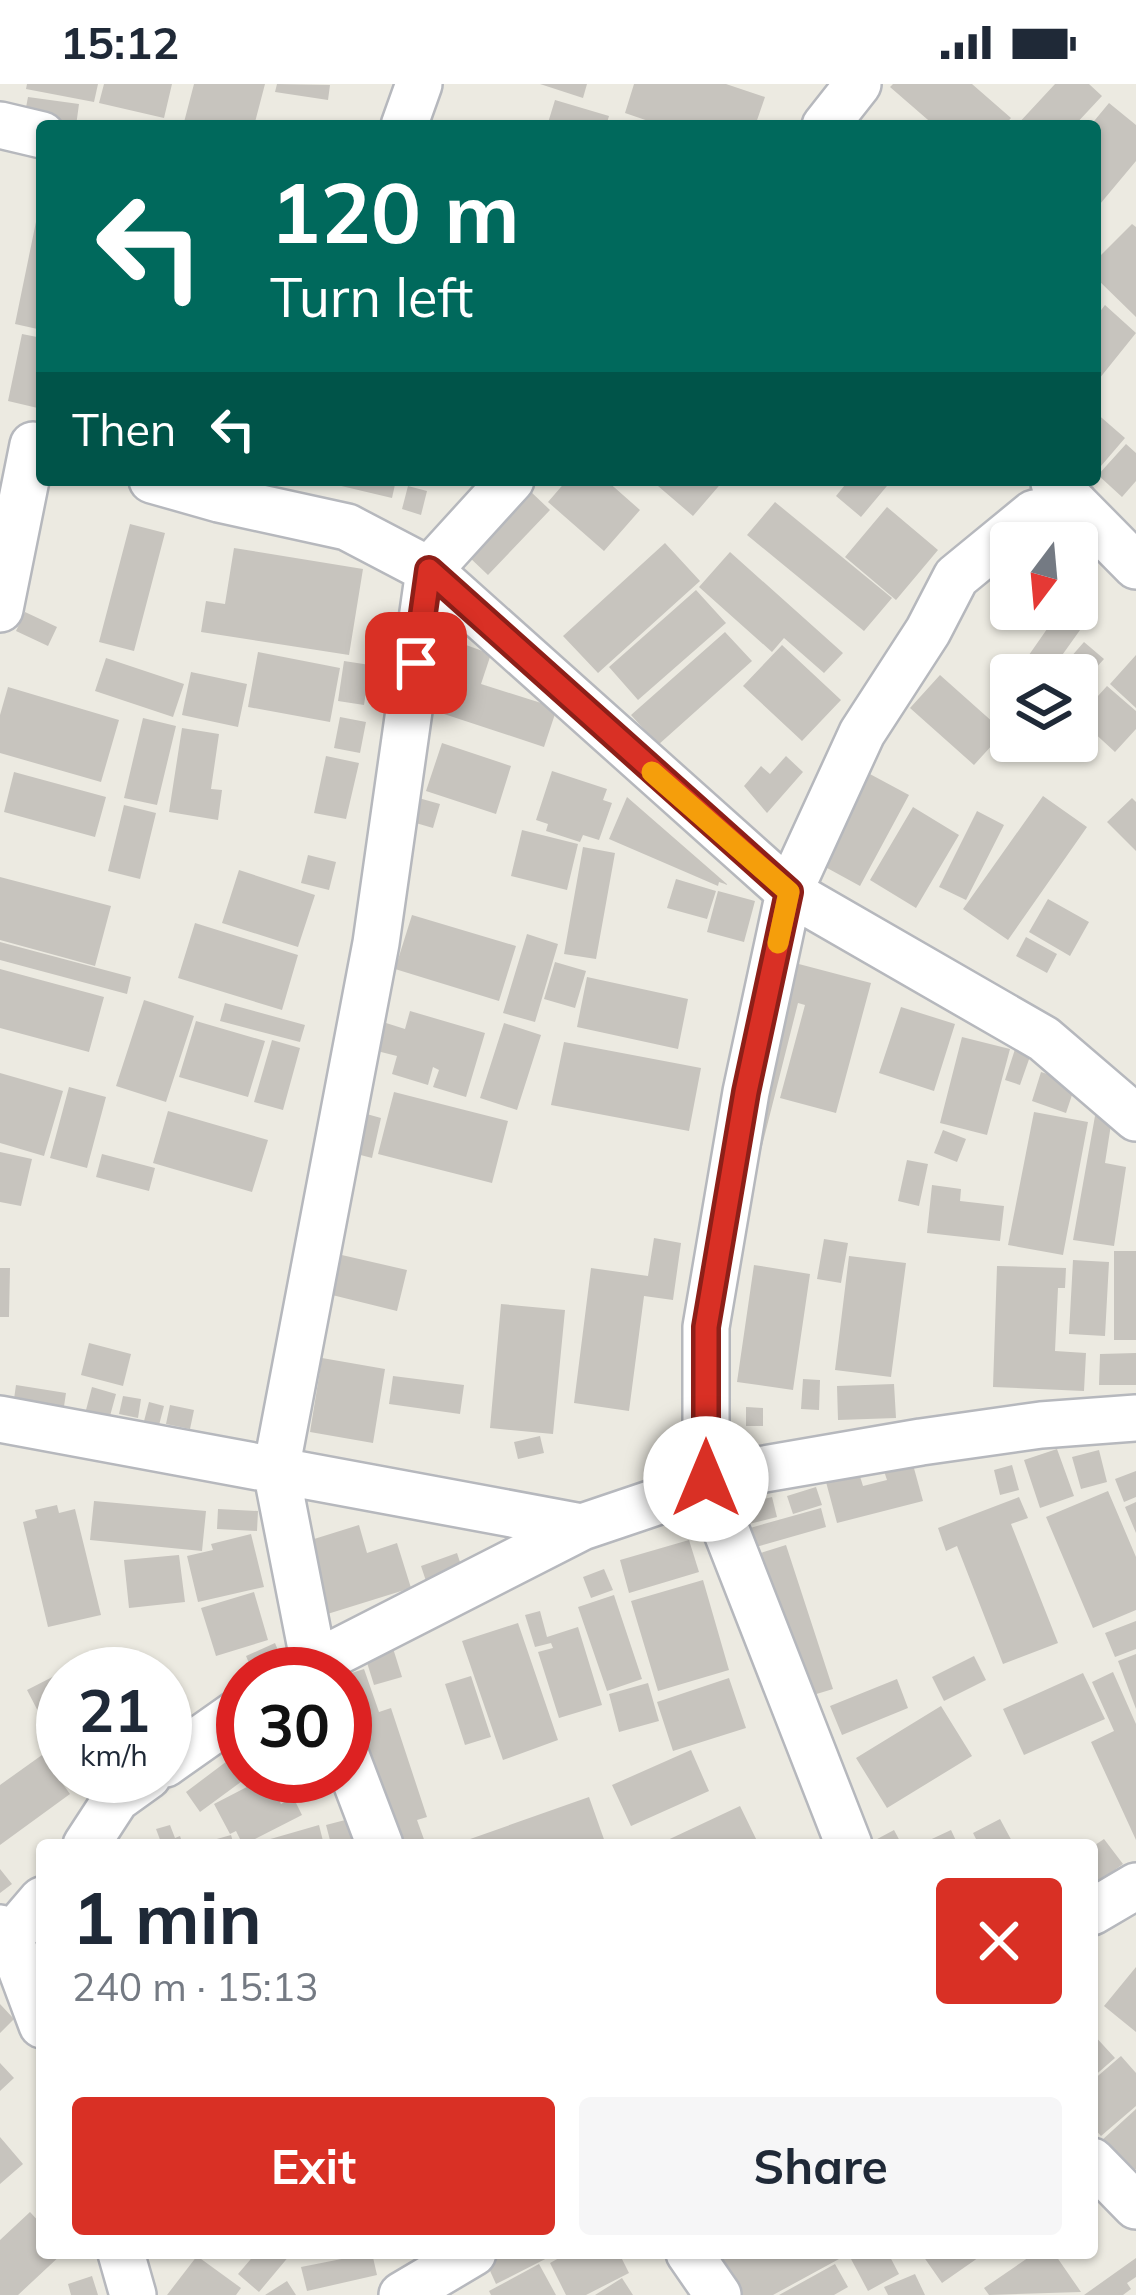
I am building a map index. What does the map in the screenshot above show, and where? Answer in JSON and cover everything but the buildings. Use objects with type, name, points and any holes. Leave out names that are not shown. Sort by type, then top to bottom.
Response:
[{"type":"street","points":[[406,120],[419,84]]},
{"type":"street","points":[[830,120],[858,84]]},
{"type":"street","points":[[0,125],[36,133]]},
{"type":"street","points":[[0,609],[25,444]]},
{"type":"street","points":[[177,486],[347,527],[429,570],[789,892],[1044,1039],[1136,1118]]},
{"type":"street","points":[[303,1647],[276,1470],[376,943],[429,570],[506,486]]},
{"type":"street","points":[[848,1839],[706,1479],[706,1327],[746,1092],[789,892],[862,733],[928,631],[956,577],[1063,492],[1136,566]]},
{"type":"street","points":[[0,1418],[582,1527]]},
{"type":"street","points":[[351,1647],[582,1527],[706,1479],[941,1439],[1136,1418]]},
{"type":"street","points":[[90,1839],[113,1803]]},
{"type":"street","points":[[364,1803],[378,1839]]},
{"type":"street","points":[[1098,1908],[1136,1886]]},
{"type":"street","points":[[36,1906],[3,1939],[36,2011]]},
{"type":"street","points":[[1098,2167],[1136,2206]]},
{"type":"street","points":[[123,2259],[133,2295]]},
{"type":"street","points":[[402,2295],[463,2259]]},
{"type":"street","points":[[693,2259],[718,2295]]},
{"type":"slow traffic","points":[[652,772],[789,892],[778,943]]},
{"type":"route","points":[[416,663],[429,570],[789,892],[746,1092],[706,1327],[706,1479]]}]
